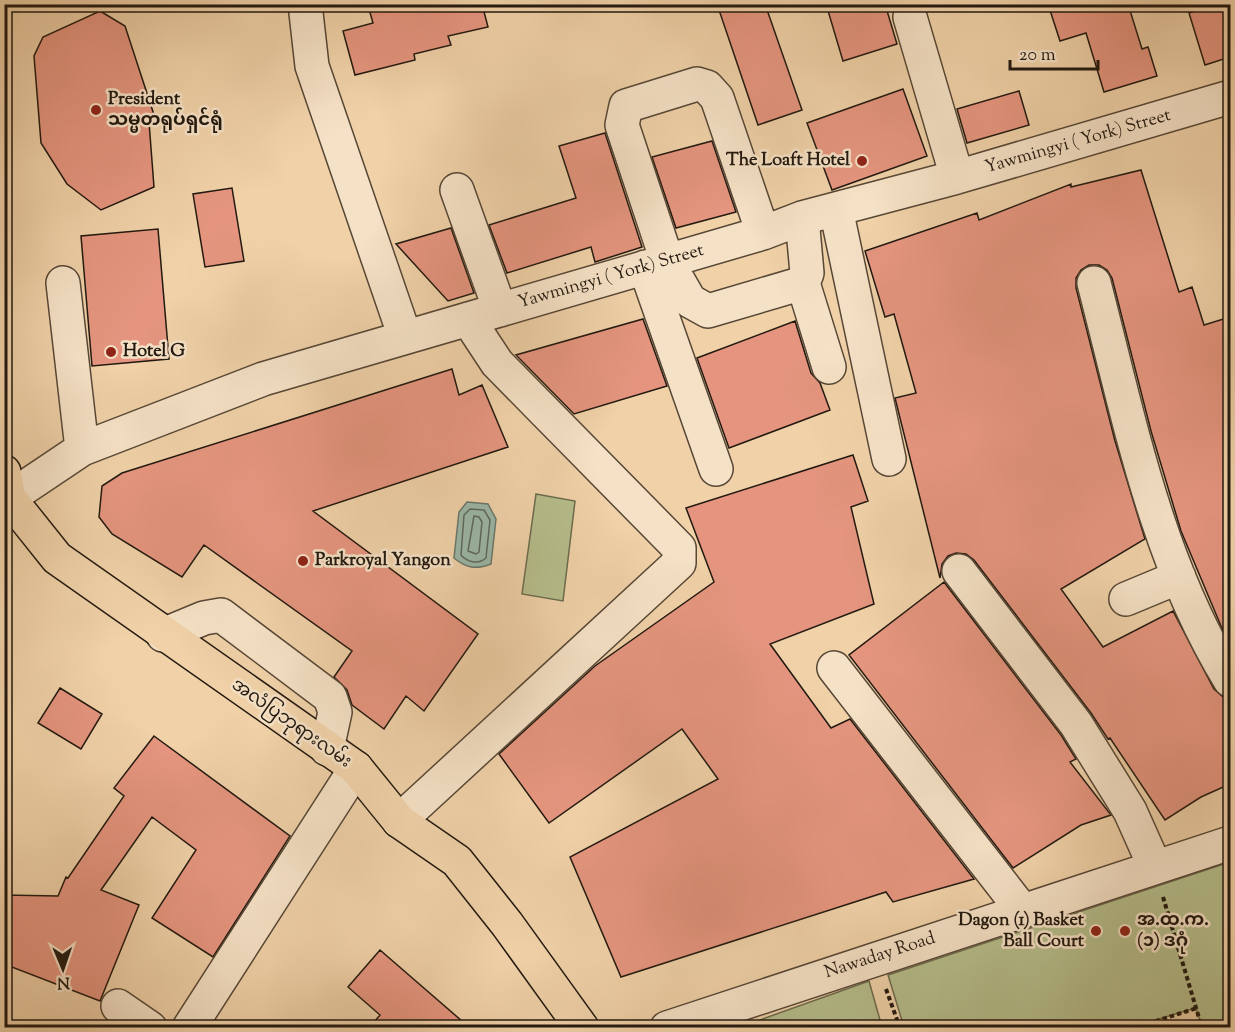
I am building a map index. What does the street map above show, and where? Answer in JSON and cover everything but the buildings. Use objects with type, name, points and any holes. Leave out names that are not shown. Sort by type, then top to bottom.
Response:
[{"type":"main road","name":"အလံပြဘုရားလမ်း","points":[[7,485],[57,558],[356,768],[399,821],[457,861],[507,924],[582,1028]]},
{"type":"street","points":[[305,4],[312,66],[405,337]]},
{"type":"street","points":[[910,17],[957,177]]},
{"type":"street","points":[[716,469],[656,264],[622,125],[622,115],[626,106],[697,84],[707,87],[717,98],[763,233]]},
{"type":"street","name":"Yawmingyi ( York) Street","points":[[7,485],[82,449],[263,379],[763,233],[802,218],[957,177],[1230,98]]},
{"type":"street","points":[[457,190],[500,310]]},
{"type":"street","points":[[836,209],[889,459]]},
{"type":"street","points":[[802,218],[807,273],[803,283],[829,367]]},
{"type":"street","points":[[656,264],[690,301],[708,311],[803,283]]},
{"type":"street","points":[[63,283],[82,449]]},
{"type":"street","points":[[1094,283],[1154,513],[1179,577],[1213,651],[1230,680]]},
{"type":"street","points":[[399,821],[679,563],[681,554],[679,548],[497,363],[468,319]]},
{"type":"street","points":[[959,571],[1076,724],[1131,811],[1155,867]]},
{"type":"street","points":[[1126,599],[1179,577]]},
{"type":"street","points":[[164,635],[204,618],[221,615],[330,697],[335,712],[327,749]]},
{"type":"street","points":[[834,668],[1022,910]]},
{"type":"street","points":[[189,1028],[356,768]]},
{"type":"street","name":"Nawaday Road","points":[[667,1028],[874,957],[1230,843]]},
{"type":"street","points":[[118,1006],[150,1028]]},
{"type":"path","points":[[1155,867],[1202,1028]]},
{"type":"path","points":[[874,957],[900,1028]]},
{"type":"path","points":[[1134,1028],[1197,1008]]},
{"type":"green space","points":[[536,494],[575,501],[563,601],[522,594]]},
{"type":"green space","name":"Dagon (1) Basket Ball Court","points":[[1230,862],[1230,1027],[1202,1027],[1196,1008],[1132,1027],[904,1027],[888,975]]},
{"type":"green space","points":[[869,981],[882,1027],[740,1027]]},
{"type":"water","points":[[467,502],[488,504],[496,519],[491,564],[486,566],[471,567],[454,558],[459,512]]},
{"type":"place","name":"President သမ္မတရုပ်ရှင်ရုံ","points":[[96,110]]},
{"type":"place","name":"The Loaft Hotel","points":[[862,161]]},
{"type":"place","name":"Hotel G","points":[[111,352]]},
{"type":"place","name":"Parkroyal Yangon","points":[[303,561]]},
{"type":"place","name":"Dagon (1) Basket Ball Court","points":[[1096,931]]},
{"type":"place","name":"အ.ထ.က. (၁) ဒဂုံ","points":[[1125,931]]}]
